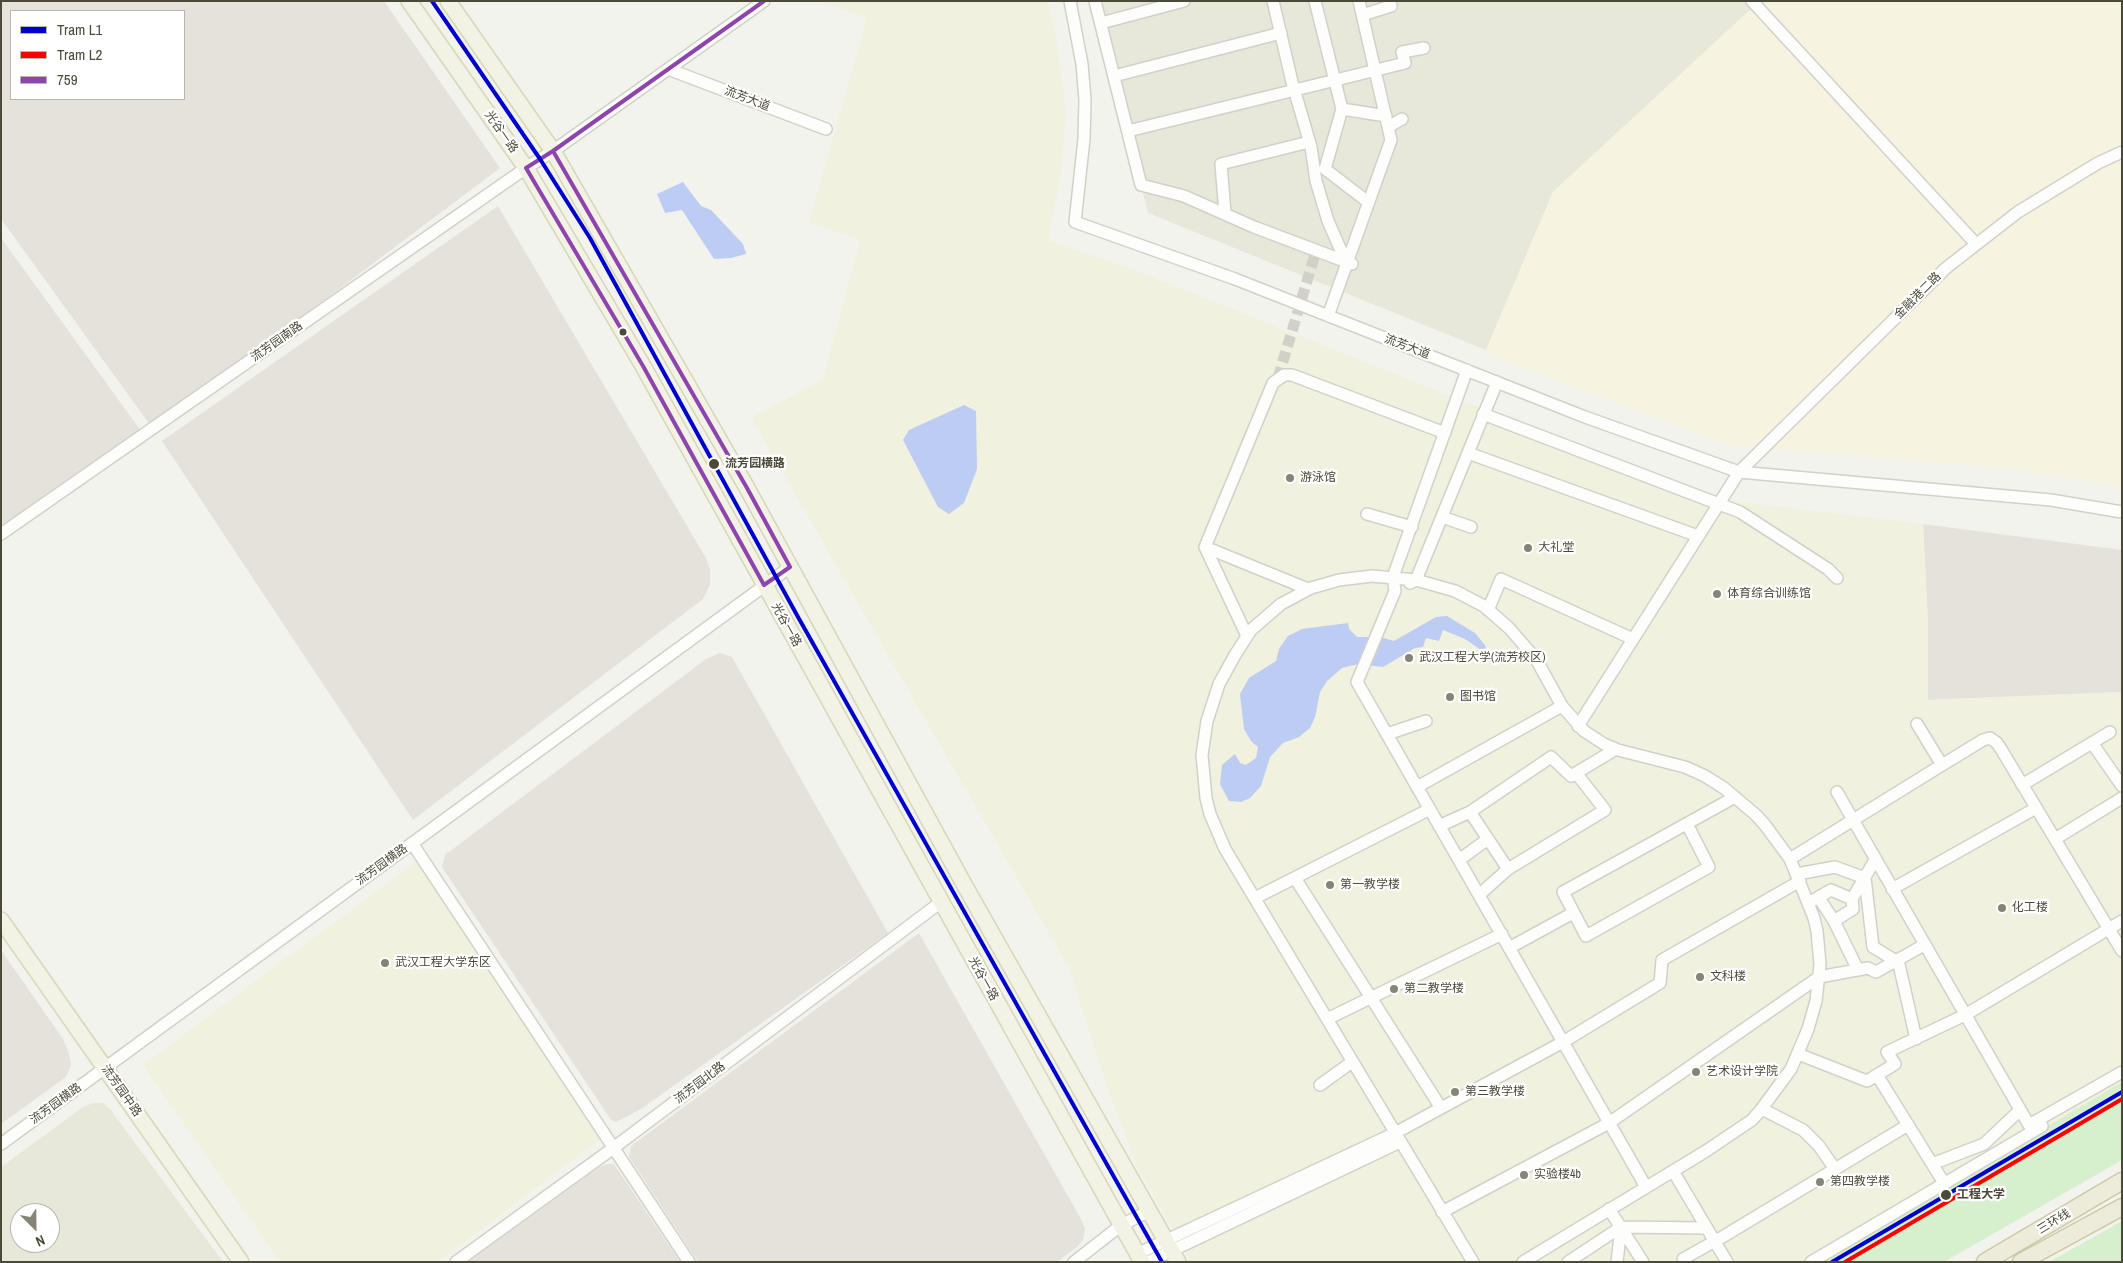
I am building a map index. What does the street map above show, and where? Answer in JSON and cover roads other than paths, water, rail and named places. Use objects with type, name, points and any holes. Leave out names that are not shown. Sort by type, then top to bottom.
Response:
[{"type":"highway","name":"三环线","points":[[1985,1262],[2120,1182]]},
{"type":"highway","name":"三环线","points":[[2020,1262],[2122,1207]]},
{"type":"main road","name":"光谷一路","points":[[410,1],[526,168],[643,366],[1120,1226],[1142,1259]]},
{"type":"main road","points":[[448,1],[553,151],[747,488],[965,886],[1172,1251]]},
{"type":"main road","name":"流芳园中路","points":[[1,920],[241,1262]]},
{"type":"street","name":"流芳园南路","points":[[1,534],[553,151],[764,1]]},
{"type":"street","name":"流芳大道","points":[[1070,1],[1082,64],[1085,100],[1084,138],[1075,222],[1235,279],[1585,417],[1739,472],[2051,500],[2122,512]]},
{"type":"street","points":[[1095,1],[1141,185],[1165,190],[1225,213],[1254,227],[1349,263]]},
{"type":"street","points":[[1101,23],[1184,1]]},
{"type":"street","points":[[1273,1],[1294,90],[1309,142],[1316,181],[1328,221],[1349,263]]},
{"type":"street","points":[[1315,1],[1342,109],[1325,169],[1368,202]]},
{"type":"street","points":[[1328,316],[1349,263],[1368,202],[1391,140],[1359,1]]},
{"type":"street","points":[[1362,15],[1391,6],[1390,1]]},
{"type":"street","points":[[1756,2],[1976,244]]},
{"type":"street","points":[[1114,76],[1281,33]]},
{"type":"street","points":[[1128,131],[1405,63],[1402,52],[1424,48]]},
{"type":"street","name":"流芳大道","points":[[668,69],[826,129]]},
{"type":"street","points":[[1342,109],[1387,122],[1402,119]]},
{"type":"street","points":[[1225,213],[1221,164],[1309,142]]},
{"type":"street","name":"金融港二路","points":[[1578,726],[1739,472],[1946,268],[2018,212],[2098,163],[2122,152]]},
{"type":"street","points":[[1467,370],[1393,577],[1395,590],[1357,682],[1646,1187]]},
{"type":"street","points":[[1205,547],[1240,479],[1273,383],[1284,375],[1292,375],[1445,433]]},
{"type":"street","points":[[1395,590],[1416,580],[1497,382]]},
{"type":"street","points":[[1484,414],[1740,512],[1828,569],[1837,578]]},
{"type":"street","points":[[1468,453],[1698,536]]},
{"type":"street","points":[[1367,514],[1412,527]]},
{"type":"street","points":[[1442,517],[1471,527]]},
{"type":"street","points":[[1205,547],[1308,589]]},
{"type":"street","points":[[1205,547],[1247,636]]},
{"type":"street","name":"流芳园横路","points":[[1,1144],[790,567]]},
{"type":"street","points":[[1473,1262],[1225,849],[1210,814],[1204,781],[1202,755],[1205,729],[1213,701],[1226,669],[1247,636],[1267,615],[1281,604],[1308,589],[1352,578],[1393,577],[1416,580],[1455,591],[1472,599],[1509,628],[1536,659],[1562,706],[1578,726],[1592,737],[1616,749],[1685,767],[1705,776],[1735,797],[1765,825],[1790,859],[1817,931],[1820,977],[1808,1029],[1798,1054],[1783,1081],[1752,1120],[1673,1171],[1523,1262]]},
{"type":"street","points":[[1488,610],[1501,579],[1633,639]]},
{"type":"street","points":[[1417,787],[1562,706]]},
{"type":"street","points":[[1387,734],[1426,721]]},
{"type":"street","points":[[1917,724],[1942,765]]},
{"type":"street","points":[[2022,785],[2110,732]]},
{"type":"street","points":[[1790,859],[1983,740],[1990,738],[1997,743],[2122,951]]},
{"type":"street","points":[[2092,743],[2122,786]]},
{"type":"street","points":[[1439,826],[1470,812],[1551,757],[1571,776],[1616,749]]},
{"type":"street","points":[[1479,895],[1508,869],[1605,810],[1576,773]]},
{"type":"street","points":[[1837,792],[2029,1125],[2122,1072]]},
{"type":"street","points":[[1687,824],[1709,867],[1586,936],[1563,892],[1735,797]]},
{"type":"street","points":[[2055,839],[2122,798]]},
{"type":"street","points":[[1892,889],[2036,808]]},
{"type":"street","points":[[1255,898],[1430,809]]},
{"type":"street","points":[[1470,812],[1508,869]]},
{"type":"street","points":[[1459,860],[1488,839]]},
{"type":"street","points":[[412,843],[612,1149],[689,1262]]},
{"type":"street","points":[[1834,921],[1853,909],[1852,899],[1876,860]]},
{"type":"street","points":[[1142,1259],[1172,1251],[1398,1138],[1441,1108],[1563,1042],[1660,983],[1662,960],[1798,878],[1835,867],[1865,878]]},
{"type":"street","points":[[1295,878],[1441,1108]]},
{"type":"street","points":[[1865,878],[1873,947],[1897,960],[1916,1039]]},
{"type":"street","points":[[1808,903],[1831,890],[1852,899]]},
{"type":"street","points":[[1819,898],[1834,921],[1858,970]]},
{"type":"street","name":"流芳园北路","points":[[456,1262],[612,1149],[940,902]]},
{"type":"street","points":[[1509,948],[1573,913]]},
{"type":"street","points":[[1798,1054],[1867,1081],[1895,1064],[1888,1052],[1965,1015],[2122,921]]},
{"type":"street","points":[[1326,1019],[1502,934]]},
{"type":"street","points":[[1442,1212],[1610,1123],[1820,977],[1868,968],[1876,972],[1924,945]]},
{"type":"street","points":[[1320,1085],[1352,1062]]},
{"type":"street","points":[[1877,1075],[1944,1183]]},
{"type":"street","points":[[1811,1262],[2122,1079]]},
{"type":"street","points":[[1762,1108],[1803,1130],[1819,1146],[1835,1169]]},
{"type":"street","points":[[1932,1164],[1984,1144],[2020,1110]]},
{"type":"street","points":[[1685,1262],[1683,1259],[1908,1124]]},
{"type":"street","points":[[1984,1144],[1991,1156]]},
{"type":"street","points":[[1673,1171],[1727,1262]]},
{"type":"street","points":[[1609,1209],[1643,1262]]},
{"type":"street","points":[[1074,1262],[1120,1226],[1150,1211]]},
{"type":"street","points":[[1568,1262],[1621,1227],[1707,1228]]},
{"type":"street","points":[[1617,1262],[1621,1227]]},
{"type":"water","points":[[683,182],[701,206],[711,210],[743,244],[746,254],[731,258],[714,259],[682,210],[665,213],[657,194]]},
{"type":"water","points":[[964,405],[976,411],[977,469],[964,503],[949,514],[938,507],[903,440],[909,430]]},
{"type":"water","points":[[1447,616],[1475,633],[1485,645],[1487,654],[1465,639],[1443,630],[1439,641],[1426,638],[1423,647],[1415,648],[1383,667],[1358,664],[1342,668],[1327,681],[1320,692],[1315,717],[1310,728],[1299,737],[1283,743],[1270,757],[1261,786],[1250,798],[1241,802],[1229,801],[1220,784],[1222,765],[1235,754],[1240,763],[1246,765],[1256,758],[1258,747],[1251,741],[1244,729],[1240,694],[1249,678],[1276,661],[1279,649],[1288,636],[1302,629],[1348,623],[1349,629],[1357,637],[1380,637],[1394,641],[1436,617]]},
{"type":"tunnel","points":[[1278,378],[1316,251]]},
{"type":"tram line","name":"L1","points":[[432,1],[540,159],[590,238],[798,617],[1162,1262]]},
{"type":"tram line","name":"L1","points":[[1832,1262],[2122,1092]]},
{"type":"tram line","name":"L2","points":[[1845,1262],[2122,1099]]},
{"type":"place","name":"流芳园横路","points":[[714,464]]},
{"type":"place","name":"游泳馆","points":[[1290,478]]},
{"type":"place","name":"大礼堂","points":[[1528,548]]},
{"type":"place","name":"体育综合训练馆","points":[[1717,594]]},
{"type":"place","name":"武汉工程大学(流芳校区)","points":[[1409,658]]},
{"type":"place","name":"图书馆","points":[[1450,697]]},
{"type":"place","name":"第一教学楼","points":[[1330,885]]},
{"type":"place","name":"化工楼","points":[[2002,908]]},
{"type":"place","name":"武汉工程大学东区","points":[[385,963]]},
{"type":"place","name":"文科楼","points":[[1700,977]]},
{"type":"place","name":"第二教学楼","points":[[1394,989]]},
{"type":"place","name":"艺术设计学院","points":[[1696,1072]]},
{"type":"place","name":"第三教学楼","points":[[1455,1092]]},
{"type":"place","name":"实验楼4b","points":[[1524,1175]]},
{"type":"place","name":"第四教学楼","points":[[1820,1182]]},
{"type":"place","name":"工程大学","points":[[1946,1195]]}]
